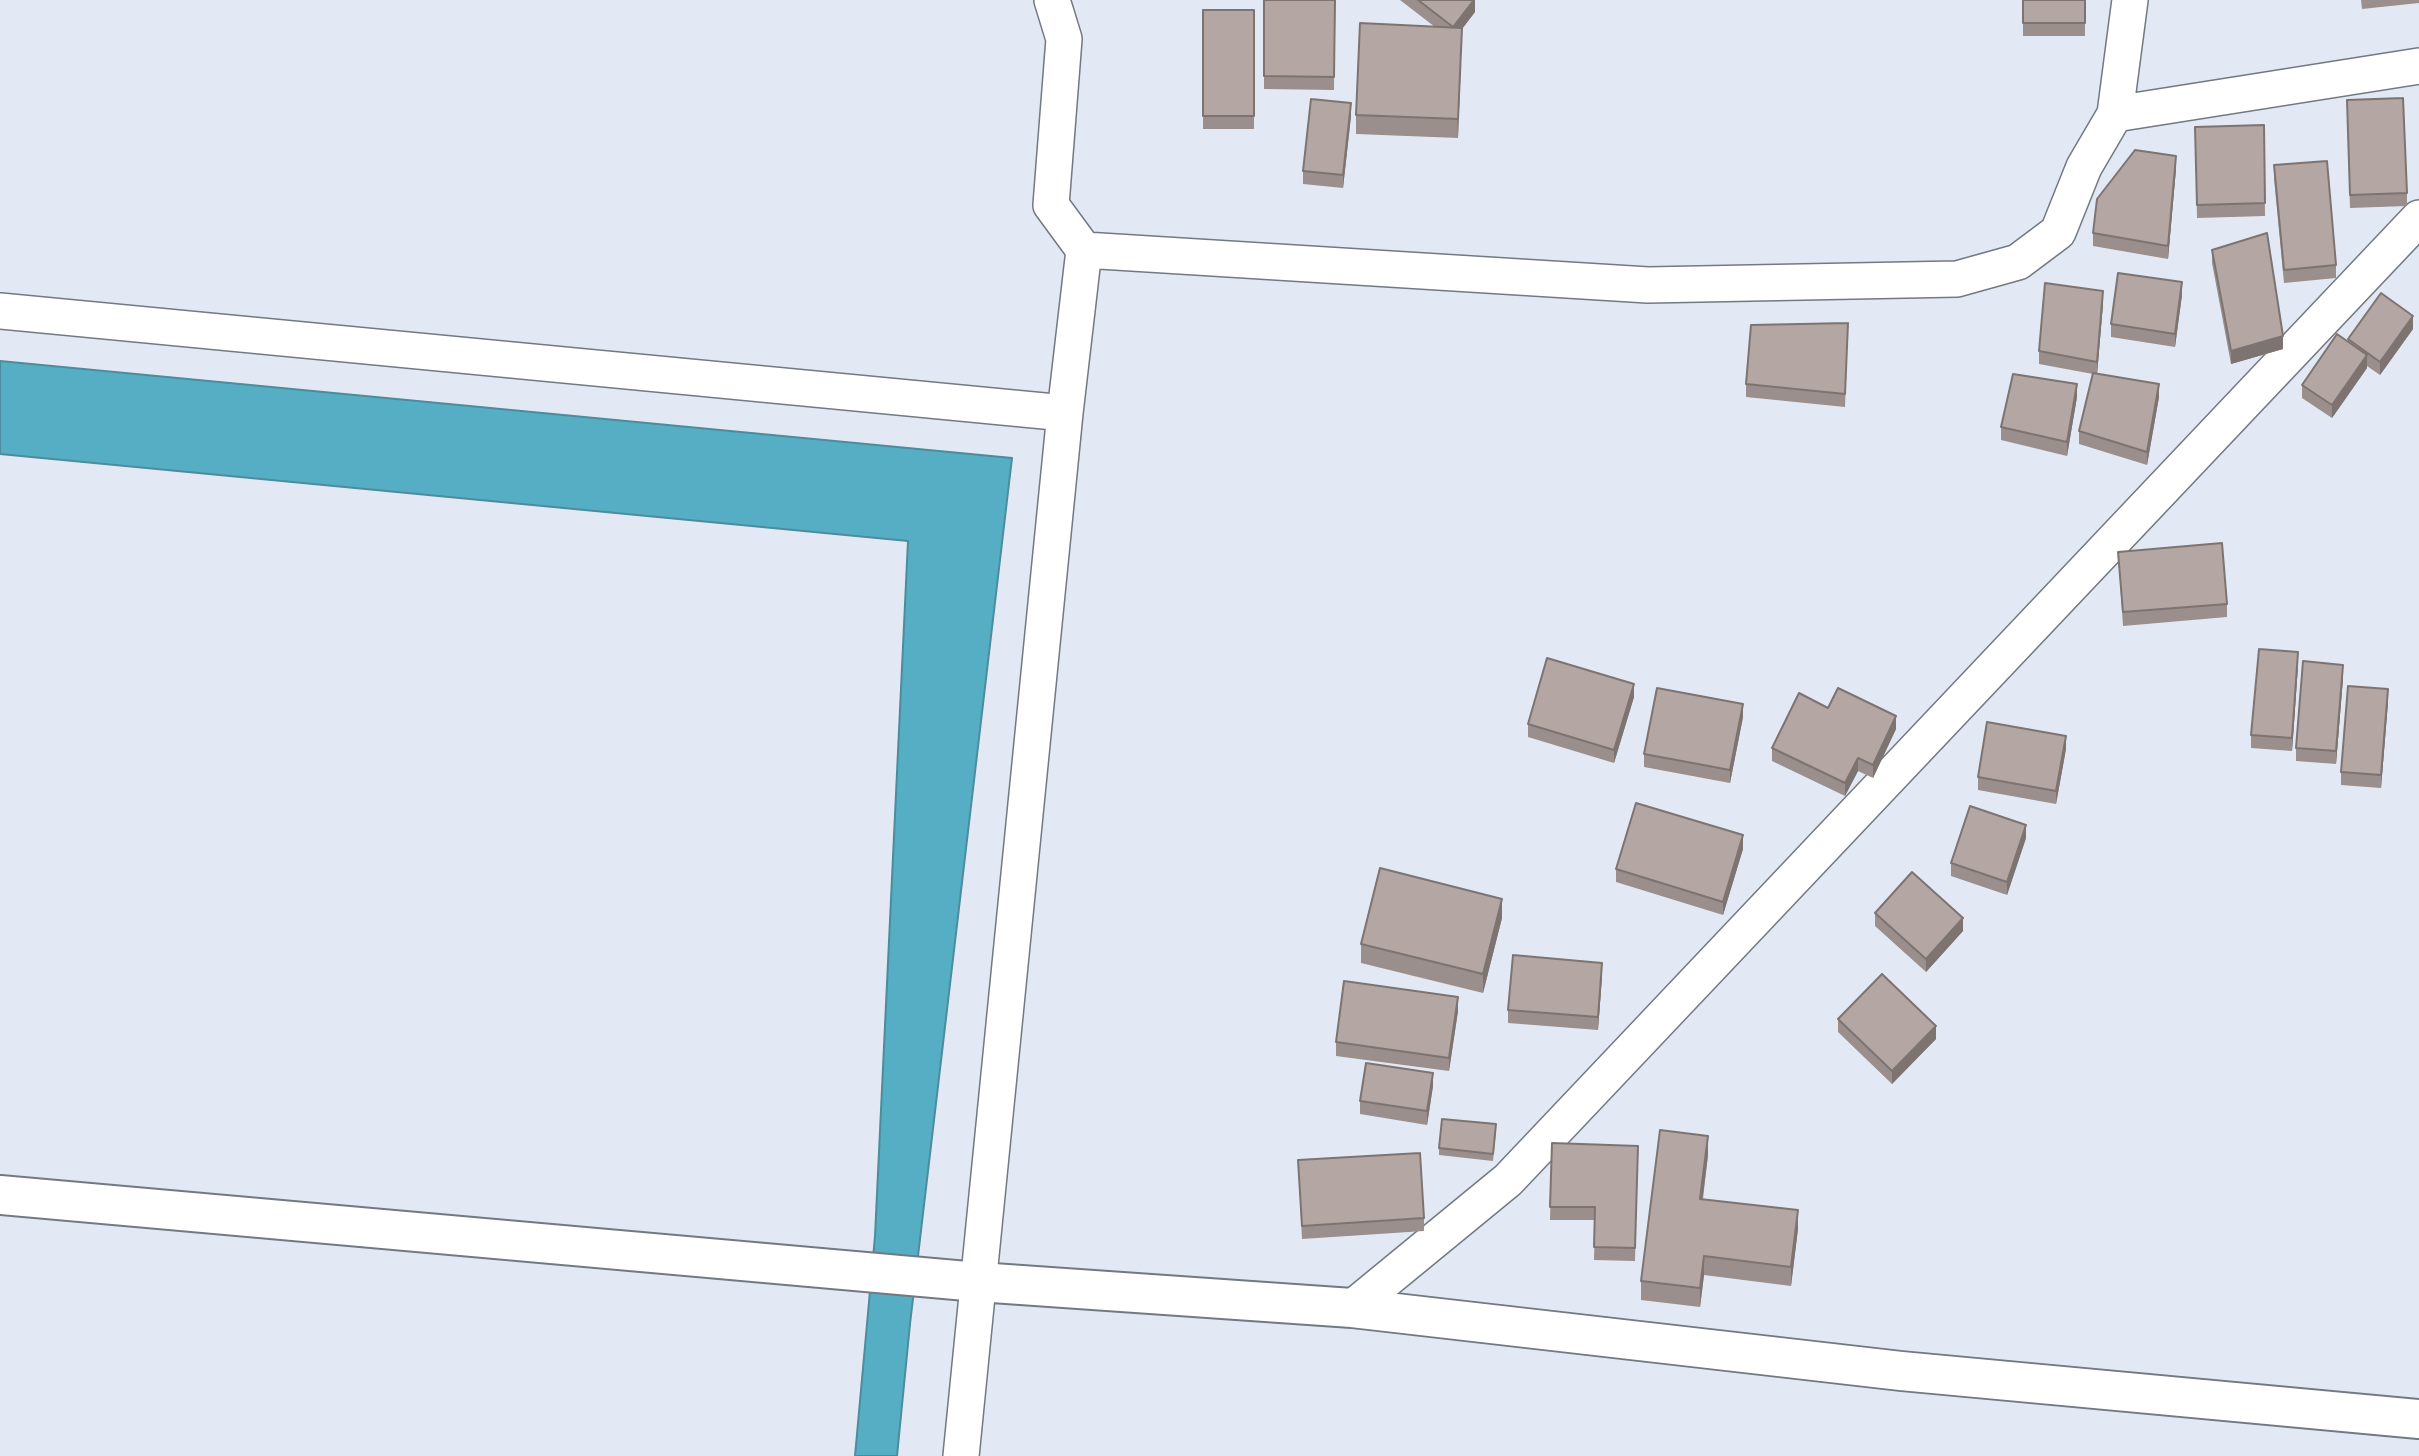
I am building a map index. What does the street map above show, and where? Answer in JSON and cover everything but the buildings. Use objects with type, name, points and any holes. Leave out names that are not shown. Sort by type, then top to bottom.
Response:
[{"type":"street","points":[[961,1456],[1065,413],[1084,250],[1051,205],[1064,39],[1052,0]]},
{"type":"street","points":[[1084,250],[1648,285],[1957,279],[2018,262],[2058,232],[2084,167],[2115,114],[2130,0]]},
{"type":"street","points":[[2115,114],[2419,66]]},
{"type":"street","points":[[1352,1308],[1508,1180],[2419,218]]},
{"type":"street","points":[[0,311],[1065,413]]},
{"type":"street","points":[[0,1195],[978,1282],[1352,1308],[1901,1371],[2419,1419]]},
{"type":"water","points":[[0,361],[1012,458],[910,1324],[897,1456],[855,1456],[875,1236],[908,541],[0,454]]}]
